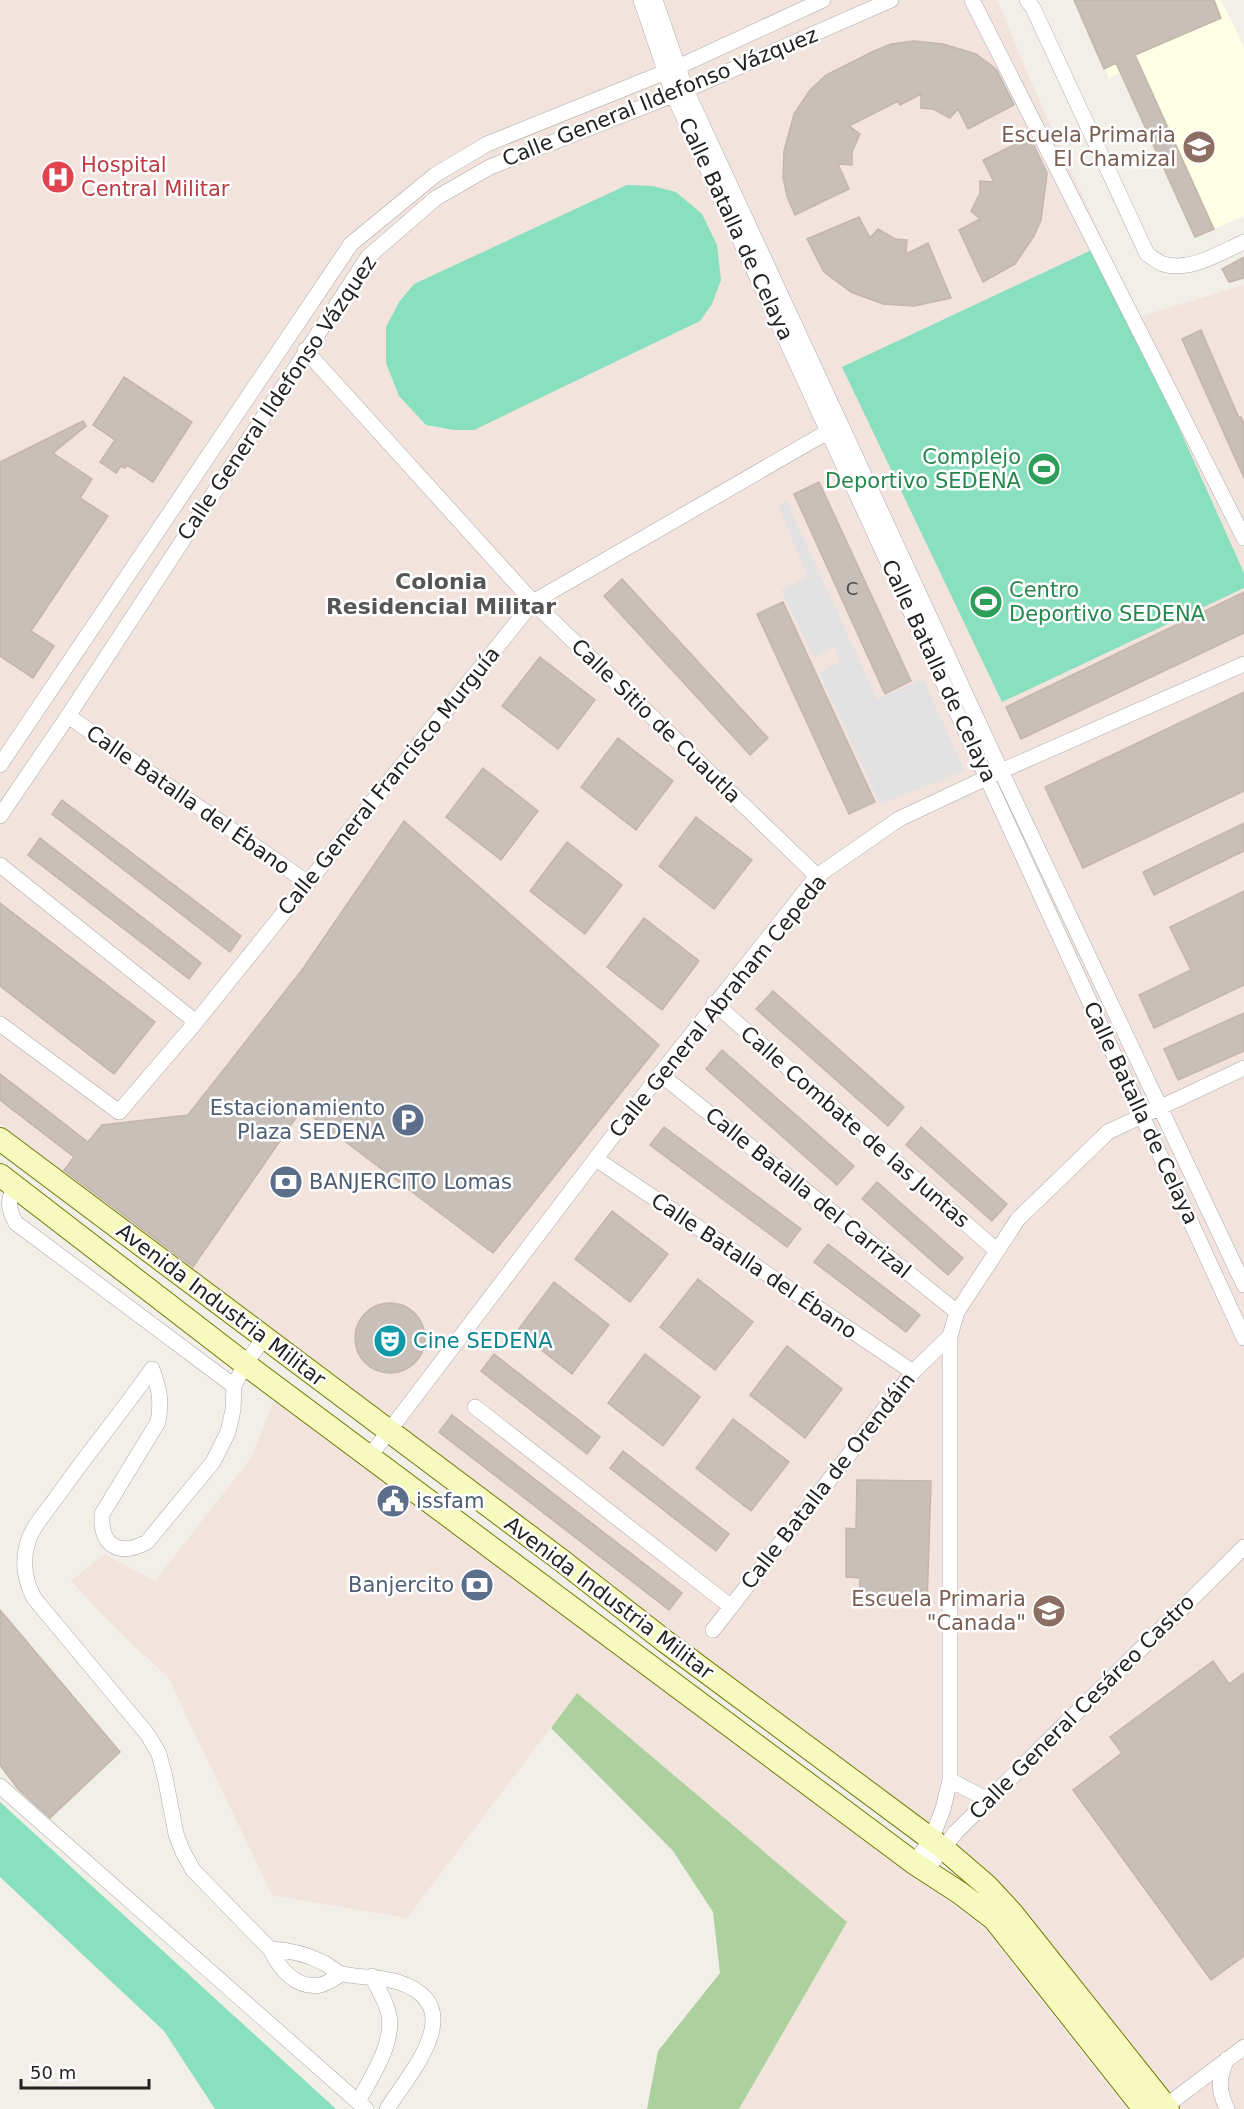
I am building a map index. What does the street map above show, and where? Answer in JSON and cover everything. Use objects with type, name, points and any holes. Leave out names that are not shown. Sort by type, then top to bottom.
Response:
[{"type":"main road","name":"Avenida Industria Militar","points":[[0,1139],[937,1844],[986,1885],[1012,1913],[1164,2108]]},
{"type":"main road","name":"Avenida Industria Militar","points":[[8,1181],[245,1364],[610,1638],[994,1919],[1164,2108]]},
{"type":"street","name":"Calle Batalla de Celaya","points":[[641,0],[829,431],[1244,1285]]},
{"type":"street","name":"Calle Batalla de Celaya","points":[[656,0],[671,69]]},
{"type":"street","name":"Calle General Ildefonso Vázquez","points":[[0,765],[351,244],[435,175],[487,144],[671,69],[823,0]]},
{"type":"street","name":"Calle General Ildefonso Vázquez","points":[[0,816],[68,716],[305,350],[368,257],[436,198],[490,167],[680,92],[891,0]]},
{"type":"street","points":[[972,0],[1244,538]]},
{"type":"street","points":[[1030,3],[1147,254],[1163,264],[1183,266],[1202,262],[1244,242]]},
{"type":"street","name":"Calle Batalla de Celaya","points":[[680,92],[994,774],[1142,1116],[1244,1338]]},
{"type":"street","name":"Calle Sitio de Cuautla","points":[[305,350],[533,602],[817,876]]},
{"type":"street","name":"Calle General Francisco Murguía","points":[[0,1024],[119,1112],[196,1022],[533,602],[829,431]]},
{"type":"street","name":"Calle General Abraham Cepeda","points":[[370,1456],[714,1003],[817,876],[898,819],[994,774],[1244,664]]},
{"type":"street","name":"Calle Batalla del Ébano","points":[[68,716],[308,884]]},
{"type":"street","points":[[0,865],[196,1022]]},
{"type":"street","name":"Calle Combate de las Juntas","points":[[714,1003],[996,1250]]},
{"type":"street","points":[[937,1844],[950,1780],[950,1336],[957,1312],[1018,1219],[1108,1132],[1244,1068]]},
{"type":"street","name":"Calle Batalla del Carrizal","points":[[660,1074],[957,1312]]},
{"type":"street","name":"Calle Batalla del Ébano","points":[[596,1159],[913,1372]]},
{"type":"street","points":[[8,1181],[8,1203],[10,1213],[16,1223],[234,1386]]},
{"type":"street","name":"Calle Batalla de Orendáin","points":[[713,1630],[913,1372],[950,1336]]},
{"type":"street","points":[[264,1338],[245,1364],[234,1386],[228,1432],[213,1462],[147,1542],[135,1548],[124,1549],[112,1546],[106,1540],[102,1529],[102,1514],[158,1422],[161,1405],[159,1388],[152,1369],[42,1518],[27,1542],[24,1567],[26,1583],[34,1598],[148,1735],[159,1754],[176,1834],[194,1870],[270,1949],[278,1966],[290,1978],[304,1985],[321,1985],[341,1974]]},
{"type":"street","points":[[475,1407],[730,1606]]},
{"type":"street","name":"Calle General Cesáreo Castro","points":[[920,1867],[937,1844],[977,1811],[1244,1547]]},
{"type":"street","points":[[950,1780],[988,1800]]},
{"type":"street","points":[[0,1786],[362,2105],[386,2047],[389,2031],[389,2016],[385,2002],[372,1976]]},
{"type":"street","points":[[270,1949],[303,1954],[323,1962],[341,1974],[372,1976],[400,1983],[423,1996],[433,2012],[434,2026],[430,2040],[387,2109]]},
{"type":"street","points":[[1164,2108],[1244,2047]]},
{"type":"street","points":[[1227,2059],[1220,2075],[1222,2099],[1227,2109]]},
{"type":"street","points":[[1164,2108],[1220,2075]]},
{"type":"shaded area","points":[[0,0],[997,0],[1038,98],[1138,317],[1244,285],[1244,2109],[1181,2109],[1120,2037],[1018,1900],[0,1124]]},
{"type":"shaded area","name":"Escuela Primaria El Chamizal","points":[[1197,0],[1221,0],[1244,47],[1244,216],[1195,237],[1120,73],[1109,78],[1094,45]]},
{"type":"shaded area","points":[[786,500],[877,699],[923,679],[965,771],[880,804],[819,672],[840,662],[835,647],[814,657],[781,590],[808,577],[778,505]]},
{"type":"shaded area","points":[[274,1401],[582,1624],[985,1929],[1127,2109],[739,2109],[847,1922],[577,1693],[407,1918],[272,1895],[168,1677],[120,1633],[71,1581],[104,1554],[155,1581],[251,1458]]},
{"type":"green space","points":[[627,185],[653,186],[676,192],[702,214],[717,245],[721,280],[712,304],[700,321],[474,430],[454,430],[426,425],[399,396],[386,363],[386,327],[399,302],[414,284]]},
{"type":"green space","name":"Complejo Deportivo SEDENA","points":[[1098,247],[1244,573],[1244,588],[1002,702],[842,367]]},
{"type":"green space","points":[[577,1693],[847,1922],[739,2109],[647,2109],[658,2051],[720,1973],[713,1912],[673,1851],[551,1728]]},
{"type":"green space","points":[[0,1802],[336,2109],[215,2109],[164,2031],[0,1877]]},
{"type":"building","points":[[1074,0],[1214,0],[1221,18],[1135,55],[1214,229],[1195,237],[1116,63],[1104,69]]},
{"type":"building","points":[[914,41],[943,44],[976,54],[996,69],[1014,105],[968,129],[958,109],[950,118],[933,109],[921,108],[921,94],[900,105],[898,101],[849,126],[860,134],[852,152],[852,165],[838,164],[849,189],[795,215],[787,196],[783,177],[784,151],[794,114],[810,90],[826,75],[874,51],[891,44]]},
{"type":"building","points":[[1030,137],[1047,173],[1041,220],[1034,236],[1015,264],[983,282],[959,230],[980,219],[971,211],[980,193],[980,181],[994,182],[983,160]]},
{"type":"building","points":[[859,217],[870,238],[878,229],[895,239],[907,240],[906,254],[928,243],[951,298],[914,306],[883,304],[851,292],[824,272],[807,239]]},
{"type":"building","points":[[1244,257],[1244,278],[1229,282],[1222,269]]},
{"type":"building","points":[[1201,330],[1239,418],[1241,417],[1244,424],[1244,478],[1182,339]]},
{"type":"building","points":[[124,377],[192,422],[153,482],[127,465],[125,468],[121,466],[116,473],[100,462],[115,440],[93,425]]},
{"type":"building","points":[[83,421],[86,426],[53,453],[92,479],[80,498],[108,516],[31,631],[54,646],[33,678],[0,656],[0,462]]},
{"type":"building","points":[[819,482],[911,681],[885,694],[794,494]]},
{"type":"building","points":[[622,579],[768,738],[750,755],[604,596]]},
{"type":"building","points":[[1244,592],[1244,633],[1021,739],[1006,707]]},
{"type":"building","points":[[783,602],[875,802],[849,814],[757,614]]},
{"type":"building","points":[[540,657],[595,700],[558,749],[502,706]]},
{"type":"building","points":[[1244,692],[1244,791],[1083,868],[1045,787]]},
{"type":"building","points":[[618,738],[673,781],[636,830],[581,787]]},
{"type":"building","points":[[483,768],[538,811],[501,860],[446,817]]},
{"type":"building","points":[[62,800],[241,936],[230,952],[52,814]]},
{"type":"building","points":[[696,817],[752,860],[714,909],[659,866]]},
{"type":"building","points":[[404,821],[659,1045],[493,1253],[302,1109],[193,1267],[64,1170],[74,1157],[0,1100],[0,1074],[88,1142],[102,1125],[188,1115],[302,970]]},
{"type":"building","points":[[1244,823],[1244,851],[1154,895],[1143,872]]},
{"type":"building","points":[[40,838],[201,963],[189,979],[28,855]]},
{"type":"building","points":[[567,842],[622,885],[585,934],[530,891]]},
{"type":"building","points":[[1244,891],[1244,985],[1154,1028],[1139,995],[1191,970],[1170,927]]},
{"type":"building","points":[[0,903],[155,1022],[114,1074],[0,986]]},
{"type":"building","points":[[644,918],[699,961],[662,1010],[607,967]]},
{"type":"building","points":[[773,991],[904,1107],[888,1126],[756,1009]]},
{"type":"building","points":[[1244,1013],[1244,1051],[1178,1080],[1164,1049]]},
{"type":"building","points":[[722,1050],[854,1166],[837,1185],[706,1069]]},
{"type":"building","points":[[664,1127],[801,1229],[787,1247],[650,1145]]},
{"type":"building","points":[[921,1127],[1007,1204],[992,1221],[906,1145]]},
{"type":"building","points":[[877,1182],[963,1258],[948,1275],[862,1199]]},
{"type":"building","points":[[612,1211],[668,1254],[630,1302],[575,1259]]},
{"type":"building","points":[[828,1244],[920,1315],[906,1332],[814,1262]]},
{"type":"building","points":[[698,1279],[753,1322],[715,1370],[660,1327]]},
{"type":"building","points":[[554,1282],[609,1325],[572,1374],[517,1331]]},
{"type":"building","name":"Cine SEDENA","points":[[383,1303],[397,1303],[410,1309],[419,1318],[425,1331],[423,1351],[415,1363],[397,1373],[383,1373],[370,1367],[361,1358],[355,1345],[355,1331],[361,1318],[370,1309]]},
{"type":"building","points":[[787,1346],[842,1389],[805,1438],[750,1395]]},
{"type":"building","points":[[494,1354],[600,1437],[587,1454],[481,1371]]},
{"type":"building","points":[[645,1354],[700,1397],[663,1446],[608,1403]]},
{"type":"building","points":[[452,1415],[682,1593],[669,1610],[439,1432]]},
{"type":"building","points":[[733,1419],[789,1462],[751,1511],[696,1468]]},
{"type":"building","points":[[623,1451],[729,1534],[716,1551],[610,1468]]},
{"type":"building","points":[[857,1480],[931,1481],[927,1605],[859,1603],[860,1578],[846,1577],[846,1528],[856,1529]]},
{"type":"building","points":[[0,1610],[120,1752],[50,1818],[18,1789],[0,1765]]},
{"type":"building","points":[[1213,1661],[1229,1684],[1244,1673],[1244,1956],[1211,1980],[1073,1790],[1122,1753],[1110,1737]]},
{"type":"place","name":"Escuela Primaria El Chamizal","points":[[1199,147]]},
{"type":"place","name":"Hospital Central Militar","points":[[58,177]]},
{"type":"place","name":"Complejo Deportivo SEDENA","points":[[1044,469]]},
{"type":"place","name":"Centro Deportivo SEDENA","points":[[986,602]]},
{"type":"place","name":"Estacionamiento Plaza SEDENA","points":[[408,1120]]},
{"type":"place","name":"BANJERCITO Lomas","points":[[286,1182]]},
{"type":"place","name":"Cine SEDENA","points":[[390,1341]]},
{"type":"place","name":"issfam","points":[[393,1501]]},
{"type":"place","name":"Banjercito","points":[[477,1585]]},
{"type":"place","name":"Escuela Primaria \"Canada\"","points":[[1049,1611]]},
{"type":"district","name":"Colonia Residencial Militar","points":[[441,594]]}]
